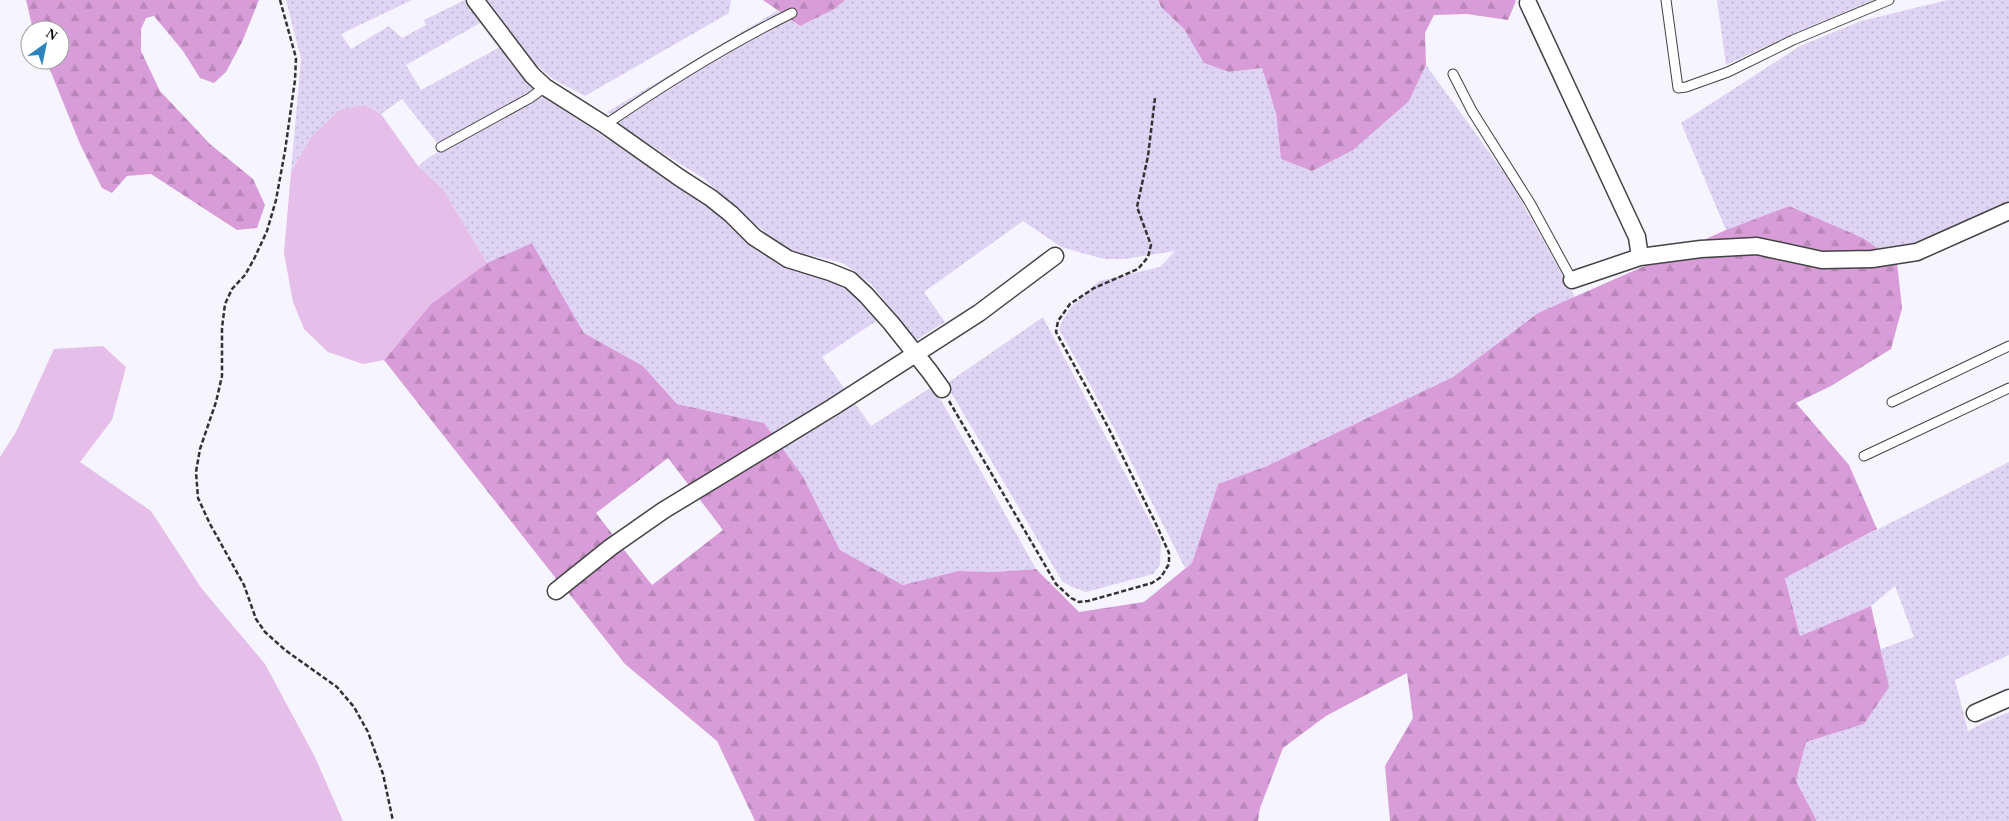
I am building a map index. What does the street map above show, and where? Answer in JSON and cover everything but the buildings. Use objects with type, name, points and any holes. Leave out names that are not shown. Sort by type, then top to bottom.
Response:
[{"type":"street","points":[[475,0],[532,76],[544,88],[605,125],[711,198],[732,214],[754,237],[788,259],[850,280],[866,295],[916,354],[942,389]]},
{"type":"street","points":[[1528,3],[1637,237],[1640,257]]},
{"type":"street","points":[[1572,280],[1640,257],[1701,249],[1757,246],[1822,260],[1872,260],[1917,252],[2009,211]]},
{"type":"street","points":[[556,591],[611,546],[664,510],[916,354],[979,313],[1055,256]]},
{"type":"street","points":[[1976,713],[2009,698]]},
{"type":"lane","points":[[1666,0],[1678,88],[1728,72],[1793,40],[1888,0]]},
{"type":"lane","points":[[605,125],[704,62],[792,13]]},
{"type":"lane","points":[[1452,74],[1472,111],[1530,203],[1572,280]]},
{"type":"lane","points":[[440,147],[530,98],[544,88]]},
{"type":"lane","points":[[1892,402],[2009,346]]},
{"type":"lane","points":[[1864,456],[2009,388]]},
{"type":"path","points":[[280,0],[296,58],[295,80],[276,200],[267,230],[254,259],[245,275],[232,289],[225,304],[222,328],[222,376],[216,402],[200,449],[196,472],[198,498],[210,524],[244,585],[256,619],[265,632],[285,650],[336,687],[354,706],[368,732],[383,774],[393,821]]},
{"type":"path","points":[[942,389],[1033,547],[1063,593],[1079,602],[1088,601],[1152,583],[1161,577],[1169,564],[1169,553],[1108,426],[1056,332],[1058,321],[1070,304],[1094,288],[1138,269],[1148,257],[1150,245],[1137,207],[1148,156],[1155,98]]},
{"type":"shaded area","points":[[286,0],[412,0],[341,34],[351,49],[389,26],[402,38],[426,25],[424,20],[465,0],[482,22],[406,65],[421,90],[500,47],[535,90],[437,143],[402,99],[381,114],[365,105],[311,137],[291,172],[301,59]]},
{"type":"shaded area","points":[[487,0],[731,0],[729,13],[585,96],[553,79],[535,64]]},
{"type":"shaded area","points":[[845,0],[1158,0],[1161,7],[1184,29],[1205,63],[1229,72],[1262,68],[1276,113],[1281,158],[1409,101],[1426,65],[1510,181],[1575,297],[1538,313],[1453,377],[1267,466],[1218,484],[1192,563],[1185,568],[1116,432],[1059,329],[1071,307],[1099,281],[1160,267],[1175,251],[1125,259],[1104,259],[1061,247],[1023,221],[924,292],[945,322],[916,340],[871,284],[843,263],[789,250],[753,223],[703,178],[632,134],[607,112],[777,11],[800,26],[833,10]]},
{"type":"shaded area","points":[[1717,0],[1874,0],[1804,29],[1726,65]]},
{"type":"shaded area","points":[[1948,0],[2009,0],[2009,203],[1925,239],[1901,246],[1879,249],[1863,238],[1789,206],[1726,230],[1681,123],[1800,46],[1861,21]]},
{"type":"shaded area","points":[[542,96],[666,177],[716,207],[750,240],[845,281],[881,318],[822,357],[871,426],[933,386],[1036,569],[994,572],[958,571],[903,585],[840,550],[802,475],[764,423],[677,404],[643,366],[584,333],[532,243],[487,263],[443,189],[418,166],[431,156]]},
{"type":"shaded area","points":[[365,105],[381,114],[418,166],[443,189],[487,263],[431,304],[384,360],[363,364],[328,352],[304,329],[293,302],[284,253],[291,172],[311,137],[340,110]]},
{"type":"shaded area","points":[[1043,317],[1161,542],[1160,565],[1153,574],[1086,592],[1062,581],[946,384]]},
{"type":"shaded area","points":[[103,346],[126,367],[112,420],[80,462],[151,511],[202,589],[265,664],[315,757],[343,821],[0,821],[0,457],[16,432],[54,349]]},
{"type":"shaded area","points":[[2009,462],[2009,655],[1955,680],[1968,731],[2009,712],[2009,821],[1817,821],[1796,781],[1806,742],[1864,724],[1888,687],[1881,649],[1914,637],[1895,586],[1871,606],[1800,636],[1785,577]]},
{"type":"green space","points":[[26,0],[259,0],[242,42],[226,72],[214,83],[200,78],[183,51],[154,16],[146,18],[141,29],[141,51],[160,91],[210,144],[253,179],[265,205],[257,228],[237,230],[151,174],[127,176],[112,193],[102,188],[80,144],[50,70],[70,70],[70,20],[31,20]]},
{"type":"green space","points":[[763,0],[845,0],[833,10],[800,26]]},
{"type":"green space","points":[[1158,0],[1516,1],[1508,20],[1467,14],[1434,15],[1425,33],[1426,65],[1409,101],[1353,150],[1312,171],[1281,159],[1276,113],[1262,68],[1229,72],[1204,63],[1184,29],[1161,7]]},
{"type":"green space","points":[[1789,206],[1863,238],[1897,262],[1902,308],[1891,349],[1831,386],[1796,403],[1849,465],[1877,529],[1785,578],[1800,636],[1871,606],[1889,687],[1864,724],[1806,742],[1796,781],[1817,821],[1390,821],[1385,766],[1413,718],[1407,673],[1326,716],[1283,748],[1260,808],[1258,821],[755,821],[717,741],[625,664],[567,591],[621,546],[652,585],[723,530],[668,458],[596,513],[613,535],[558,581],[384,360],[431,304],[487,263],[532,243],[584,333],[643,366],[677,404],[764,423],[802,475],[840,550],[903,585],[958,571],[994,572],[1036,569],[1079,612],[1144,602],[1192,563],[1218,484],[1267,466],[1453,377],[1538,313],[1726,230]]}]
